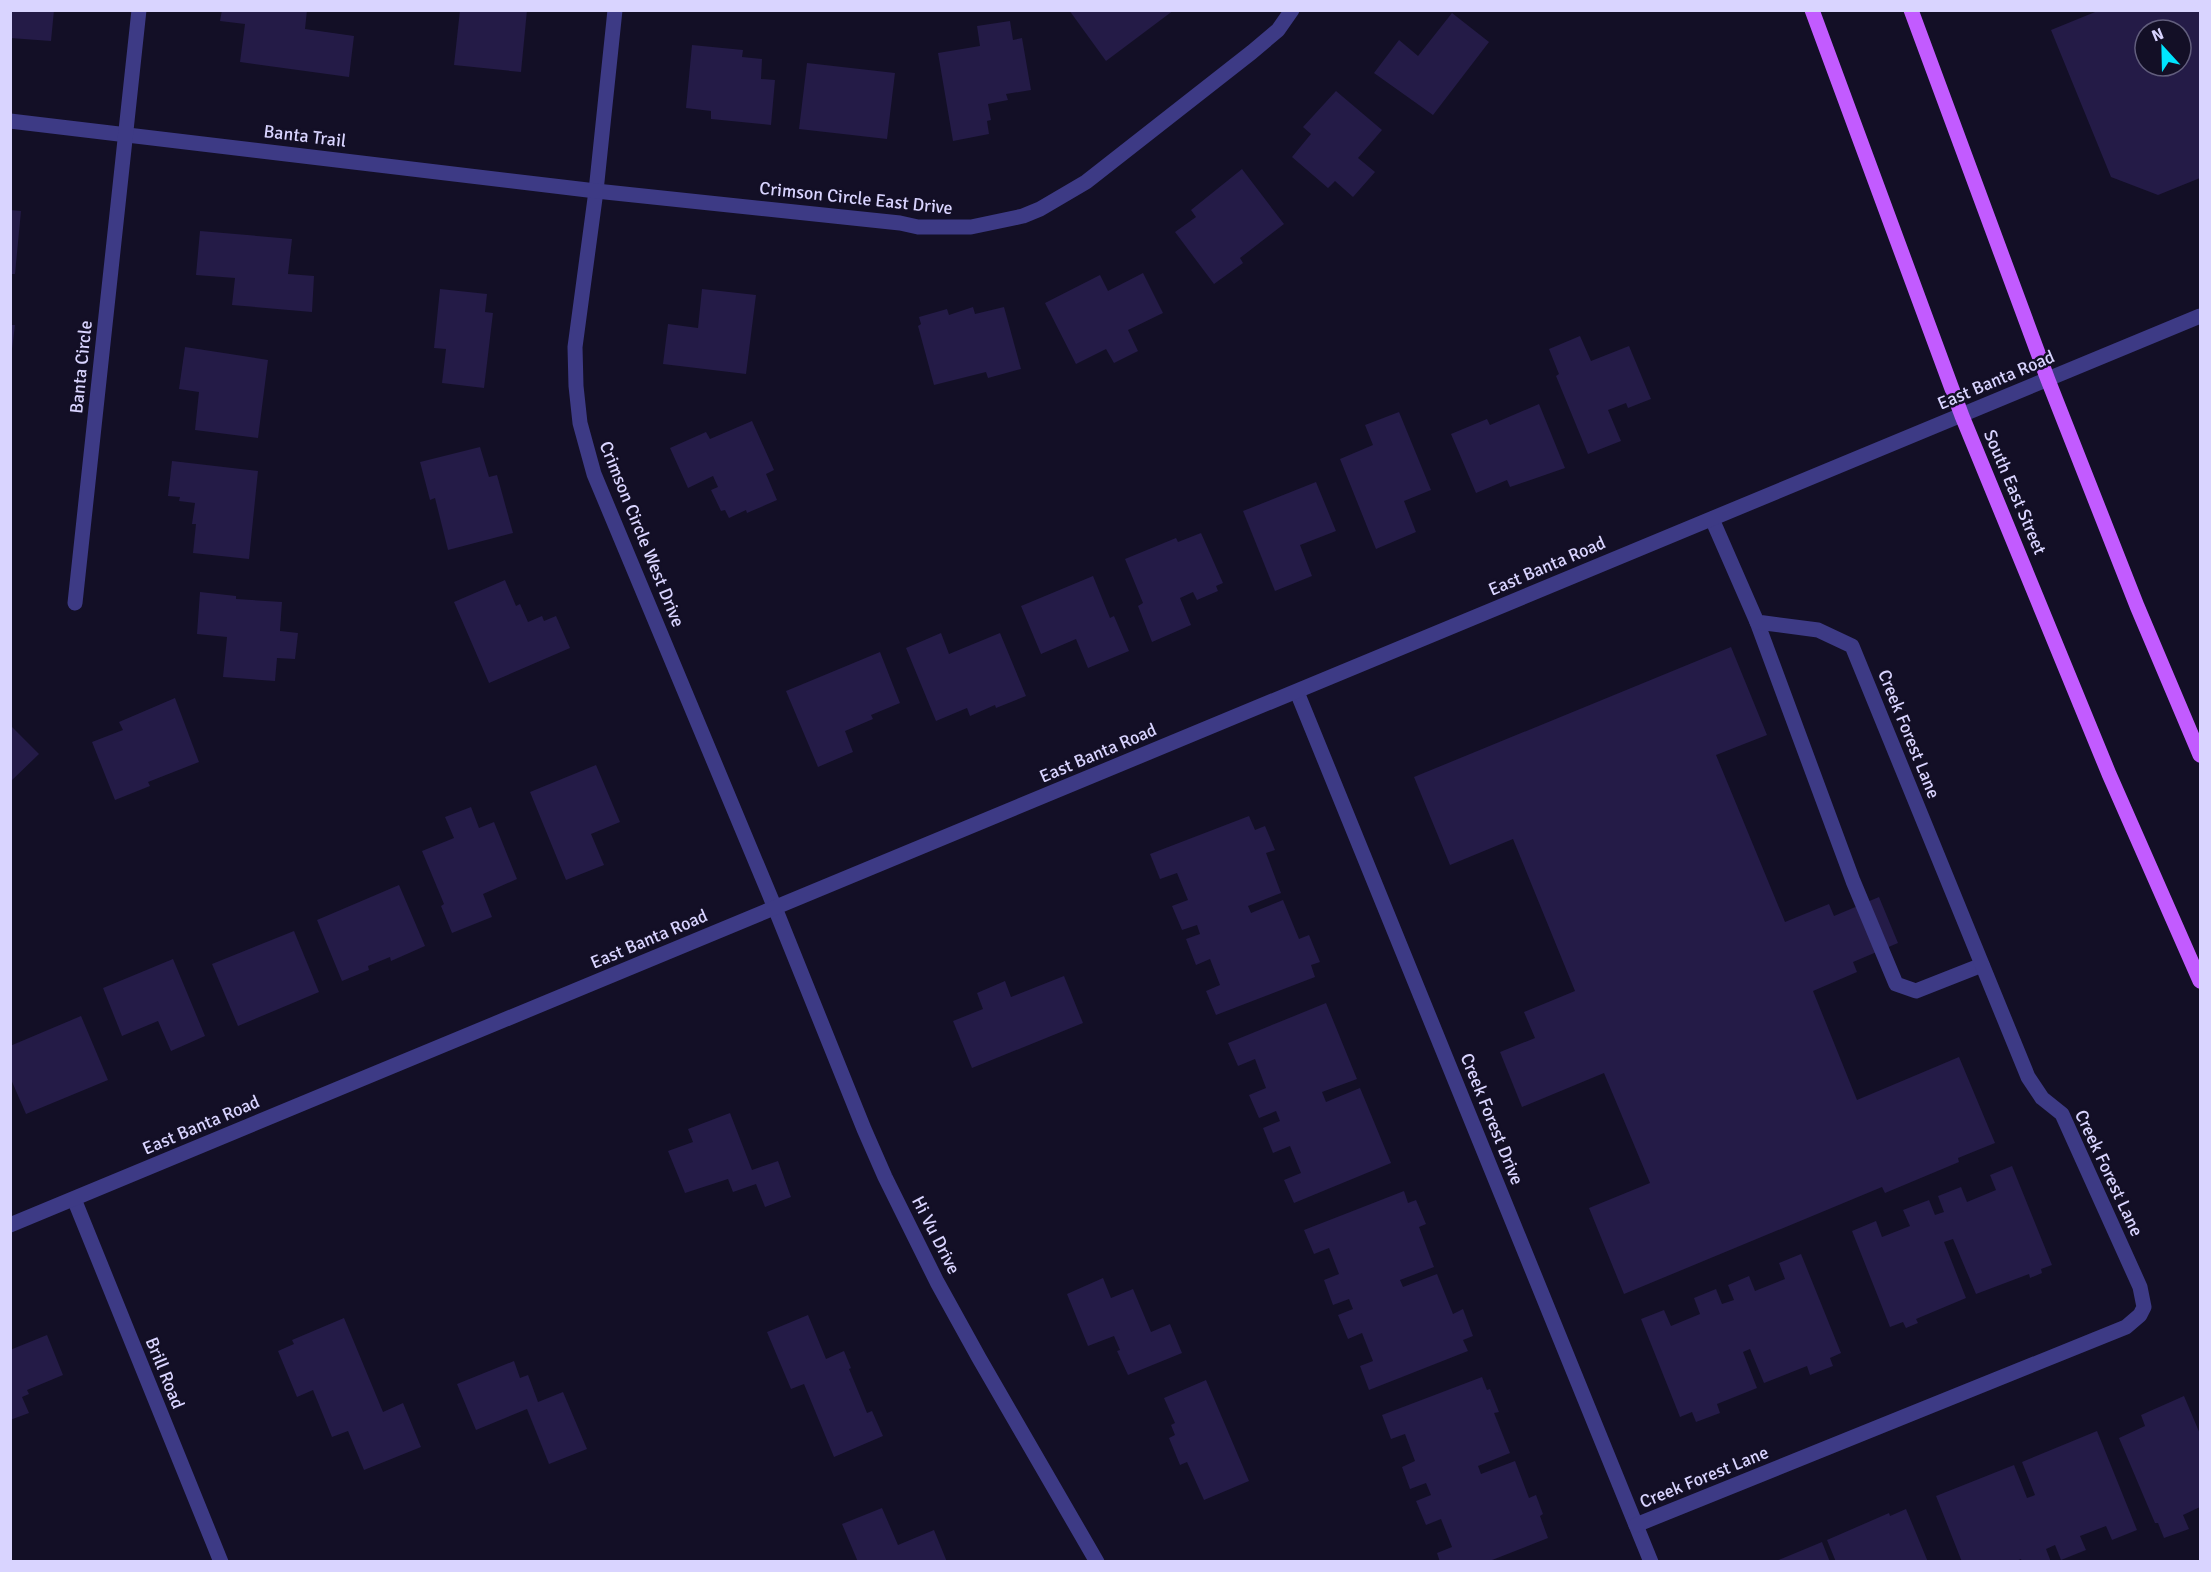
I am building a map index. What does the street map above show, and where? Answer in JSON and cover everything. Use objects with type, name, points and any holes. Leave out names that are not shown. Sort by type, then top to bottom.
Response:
[{"type":"main road","name":"South East Street","points":[[1812,10],[1962,416],[2109,774],[2200,981]]},
{"type":"main road","points":[[1911,10],[2048,380],[2137,606],[2200,755]]},
{"type":"street","name":"Banta Circle","points":[[75,603],[139,10]]},
{"type":"street","name":"Crimson Circle West Drive","points":[[615,10],[596,191],[575,347],[576,386],[586,447],[594,474],[776,908]]},
{"type":"street","name":"Crimson Circle East Drive","points":[[596,191],[900,223],[918,227],[971,227],[1023,216],[1040,209],[1086,182],[1252,52],[1278,30],[1292,10]]},
{"type":"street","name":"Banta Trail","points":[[10,121],[596,191]]},
{"type":"street","name":"East Banta Road","points":[[10,1225],[2200,316]]},
{"type":"street","points":[[1712,519],[1757,622],[1853,881],[1896,984],[1916,991],[1982,965]]},
{"type":"street","name":"Creek Forest Lane","points":[[1636,1525],[2126,1327],[2140,1315],[2144,1307],[2139,1287],[2062,1114],[2042,1098],[2030,1082],[1852,646],[1818,630],[1757,622]]},
{"type":"street","name":"Creek Forest Drive","points":[[1297,692],[1651,1562]]},
{"type":"street","name":"Hi Vu Drive","points":[[776,908],[864,1129],[907,1223],[1012,1417],[1097,1562]]},
{"type":"street","name":"Brill Road","points":[[74,1199],[221,1562]]},
{"type":"building","points":[[10,10],[54,10],[51,41],[10,38]]},
{"type":"building","points":[[222,10],[307,10],[305,29],[354,36],[349,77],[240,62],[245,24],[220,21]]},
{"type":"building","points":[[460,10],[527,10],[521,72],[454,65]]},
{"type":"building","points":[[1069,10],[1174,10],[1106,61]]},
{"type":"building","points":[[2100,10],[2200,10],[2200,178],[2158,195],[2111,177],[2051,30]]},
{"type":"building","points":[[1452,13],[1489,42],[1433,115],[1374,73],[1399,40],[1418,56]]},
{"type":"building","points":[[1010,21],[1013,40],[1022,38],[1031,90],[1006,94],[1008,100],[988,104],[991,120],[987,121],[989,134],[953,141],[938,53],[980,46],[977,26]]},
{"type":"building","points":[[692,45],[743,50],[742,57],[762,59],[761,79],[775,80],[771,125],[711,119],[711,111],[686,108]]},
{"type":"building","points":[[807,63],[895,73],[887,139],[799,129]]},
{"type":"building","points":[[1336,91],[1382,130],[1358,158],[1375,172],[1353,197],[1335,181],[1328,188],[1292,157],[1311,134],[1303,127]]},
{"type":"building","points":[[1242,169],[1284,224],[1240,258],[1243,263],[1214,284],[1175,232],[1196,217],[1191,210]]},
{"type":"building","points":[[10,210],[21,211],[15,274],[10,274]]},
{"type":"building","points":[[200,231],[292,239],[288,274],[314,276],[312,312],[232,305],[235,278],[196,275]]},
{"type":"building","points":[[1143,273],[1163,313],[1128,330],[1138,351],[1114,363],[1106,349],[1076,364],[1045,303],[1100,275],[1108,291]]},
{"type":"building","points":[[440,289],[487,294],[485,312],[493,313],[484,388],[442,383],[446,349],[434,348]]},
{"type":"building","points":[[702,289],[756,295],[746,374],[663,364],[668,324],[698,328]]},
{"type":"building","points":[[973,307],[975,314],[1004,307],[1021,369],[988,378],[986,372],[934,385],[918,326],[921,324],[919,317],[947,309],[949,315]]},
{"type":"building","points":[[10,325],[15,325],[12,349],[10,349]]},
{"type":"building","points":[[1580,336],[1591,361],[1629,346],[1651,399],[1628,408],[1626,403],[1608,410],[1621,441],[1588,454],[1556,376],[1559,374],[1549,349]]},
{"type":"building","points":[[185,347],[268,360],[258,438],[195,430],[199,392],[179,389]]},
{"type":"building","points":[[1539,404],[1565,468],[1510,487],[1507,480],[1476,493],[1451,434],[1487,419],[1490,425]]},
{"type":"building","points":[[1399,412],[1431,490],[1404,501],[1416,532],[1376,549],[1340,459],[1373,445],[1365,425]]},
{"type":"building","points":[[752,421],[774,470],[766,474],[777,500],[729,518],[725,510],[721,511],[711,490],[718,487],[713,476],[688,488],[670,448],[706,432],[710,439]]},
{"type":"building","points":[[480,447],[489,477],[497,475],[513,533],[448,550],[435,498],[430,500],[420,462]]},
{"type":"building","points":[[172,461],[258,471],[249,559],[193,553],[196,524],[192,524],[195,503],[179,501],[180,497],[168,496]]},
{"type":"building","points":[[1316,482],[1336,531],[1300,545],[1312,576],[1275,591],[1243,511]]},
{"type":"building","points":[[1201,533],[1223,583],[1216,586],[1218,591],[1197,600],[1193,592],[1180,598],[1191,625],[1152,642],[1138,606],[1143,603],[1125,559],[1176,538],[1178,542]]},
{"type":"building","points":[[1093,576],[1110,618],[1114,616],[1129,651],[1088,668],[1076,639],[1041,654],[1021,606]]},
{"type":"building","points":[[505,580],[516,606],[520,604],[528,622],[542,616],[544,621],[556,616],[570,648],[489,683],[454,602]]},
{"type":"building","points":[[200,592],[236,596],[236,599],[282,602],[280,631],[298,633],[295,659],[277,658],[275,681],[223,677],[227,637],[197,634]]},
{"type":"building","points":[[941,633],[949,654],[1000,633],[1026,696],[996,708],[995,705],[970,716],[967,708],[936,721],[906,648]]},
{"type":"building","points":[[1731,647],[1767,735],[1716,755],[1785,922],[1829,904],[1834,916],[1879,897],[1898,943],[1853,962],[1857,972],[1813,991],[1857,1100],[1959,1057],[1995,1143],[1958,1158],[1959,1162],[1885,1193],[1882,1187],[1624,1294],[1589,1208],[1650,1183],[1604,1073],[1522,1107],[1500,1052],[1535,1038],[1524,1012],[1575,991],[1513,839],[1450,865],[1414,777]]},
{"type":"building","points":[[880,652],[900,703],[871,715],[873,719],[845,731],[853,752],[818,767],[786,691]]},
{"type":"building","points":[[175,698],[199,762],[148,782],[150,786],[115,800],[92,742],[123,730],[119,722]]},
{"type":"building","points":[[10,725],[39,754],[10,782]]},
{"type":"building","points":[[596,765],[620,822],[591,834],[604,865],[566,880],[530,792]]},
{"type":"building","points":[[471,807],[479,828],[494,822],[517,879],[483,894],[492,917],[452,933],[441,906],[444,904],[422,851],[454,838],[445,817]]},
{"type":"building","points":[[1249,816],[1255,830],[1265,826],[1275,850],[1266,853],[1281,893],[1248,906],[1251,913],[1283,900],[1299,939],[1309,935],[1320,962],[1311,965],[1315,977],[1216,1015],[1206,991],[1220,985],[1210,959],[1196,965],[1186,939],[1200,934],[1197,925],[1182,930],[1172,906],[1188,900],[1177,873],[1160,879],[1150,854]]},
{"type":"building","points":[[399,885],[425,946],[391,961],[390,957],[368,966],[369,970],[342,981],[317,920]]},
{"type":"building","points":[[294,931],[319,992],[238,1026],[212,964]]},
{"type":"building","points":[[173,959],[205,1036],[171,1051],[158,1021],[122,1036],[103,988]]},
{"type":"building","points":[[1064,976],[1083,1023],[972,1068],[953,1021],[983,1009],[977,993],[1005,981],[1011,997]]},
{"type":"building","points":[[1326,1003],[1357,1079],[1322,1092],[1326,1102],[1360,1088],[1391,1163],[1294,1203],[1284,1180],[1301,1173],[1290,1146],[1273,1153],[1263,1128],[1280,1121],[1276,1111],[1259,1118],[1249,1095],[1266,1088],[1255,1059],[1238,1066],[1228,1043]]},
{"type":"building","points":[[81,1016],[108,1080],[26,1114],[10,1077],[10,1046]]},
{"type":"building","points":[[730,1113],[752,1170],[778,1161],[791,1197],[765,1207],[756,1184],[733,1192],[728,1179],[685,1193],[668,1151],[693,1142],[688,1129]]},
{"type":"building","points":[[2012,1166],[2052,1265],[2041,1269],[2042,1273],[2030,1278],[2029,1274],[1976,1294],[1953,1239],[1944,1242],[1966,1298],[1916,1319],[1918,1323],[1906,1328],[1903,1322],[1890,1327],[1852,1231],[1876,1221],[1882,1237],[1910,1226],[1903,1210],[1929,1200],[1935,1215],[1944,1212],[1938,1196],[1961,1187],[1967,1202],[1996,1190],[1990,1175]]},
{"type":"building","points":[[1404,1191],[1408,1203],[1416,1200],[1426,1224],[1419,1227],[1434,1267],[1400,1280],[1403,1287],[1437,1274],[1453,1314],[1463,1309],[1473,1336],[1463,1340],[1468,1351],[1369,1390],[1360,1366],[1373,1361],[1362,1333],[1348,1339],[1338,1315],[1353,1309],[1349,1299],[1333,1305],[1324,1280],[1339,1274],[1329,1248],[1314,1254],[1304,1230]]},
{"type":"building","points":[[1801,1254],[1841,1353],[1830,1358],[1833,1366],[1810,1375],[1807,1366],[1764,1383],[1750,1349],[1743,1352],[1757,1388],[1717,1404],[1720,1413],[1696,1422],[1692,1412],[1680,1417],[1641,1319],[1664,1310],[1671,1326],[1700,1314],[1694,1298],[1716,1289],[1722,1304],[1734,1300],[1728,1285],[1749,1276],[1755,1291],[1785,1279],[1779,1263]]},
{"type":"building","points":[[1103,1278],[1111,1298],[1133,1289],[1151,1332],[1170,1324],[1182,1353],[1128,1375],[1117,1351],[1120,1350],[1114,1336],[1088,1346],[1067,1294]]},
{"type":"building","points":[[808,1315],[826,1359],[844,1351],[867,1413],[872,1411],[883,1436],[834,1457],[804,1384],[791,1389],[767,1332]]},
{"type":"building","points":[[344,1318],[383,1412],[403,1403],[421,1447],[364,1470],[348,1431],[332,1437],[313,1390],[297,1397],[278,1351],[294,1344],[292,1340]]},
{"type":"building","points":[[47,1335],[63,1375],[27,1390],[29,1394],[22,1397],[29,1413],[10,1420],[10,1350]]},
{"type":"building","points":[[514,1361],[520,1378],[528,1375],[538,1402],[563,1392],[587,1449],[549,1464],[527,1409],[476,1430],[457,1384]]},
{"type":"building","points":[[1482,1377],[1487,1390],[1490,1389],[1499,1412],[1494,1413],[1510,1453],[1478,1466],[1481,1474],[1515,1461],[1529,1498],[1536,1495],[1548,1538],[1487,1562],[1440,1562],[1437,1553],[1452,1547],[1441,1519],[1426,1525],[1416,1501],[1431,1495],[1426,1483],[1410,1489],[1402,1467],[1415,1461],[1405,1434],[1391,1439],[1382,1415]]},
{"type":"building","points":[[1206,1380],[1249,1481],[1204,1500],[1187,1462],[1180,1465],[1169,1438],[1175,1435],[1171,1425],[1175,1423],[1164,1398]]},
{"type":"building","points":[[2184,1396],[2200,1434],[2200,1507],[2183,1515],[2189,1529],[2164,1538],[2158,1523],[2155,1523],[2119,1438],[2145,1426],[2141,1415]]},
{"type":"building","points":[[2097,1431],[2137,1530],[2112,1540],[2106,1526],[2080,1536],[2086,1550],[2061,1560],[2055,1545],[2046,1549],[2051,1562],[2022,1562],[2021,1559],[2014,1562],[1962,1562],[1936,1496],[2014,1465],[2027,1498],[2035,1495],[2022,1462]]},
{"type":"building","points":[[882,1508],[898,1545],[934,1530],[947,1562],[858,1562],[842,1524]]},
{"type":"building","points":[[1906,1509],[1928,1562],[1836,1562],[1827,1540],[1889,1513],[1890,1516]]},
{"type":"building","points":[[1822,1542],[1830,1562],[1776,1562],[1776,1561]]}]
